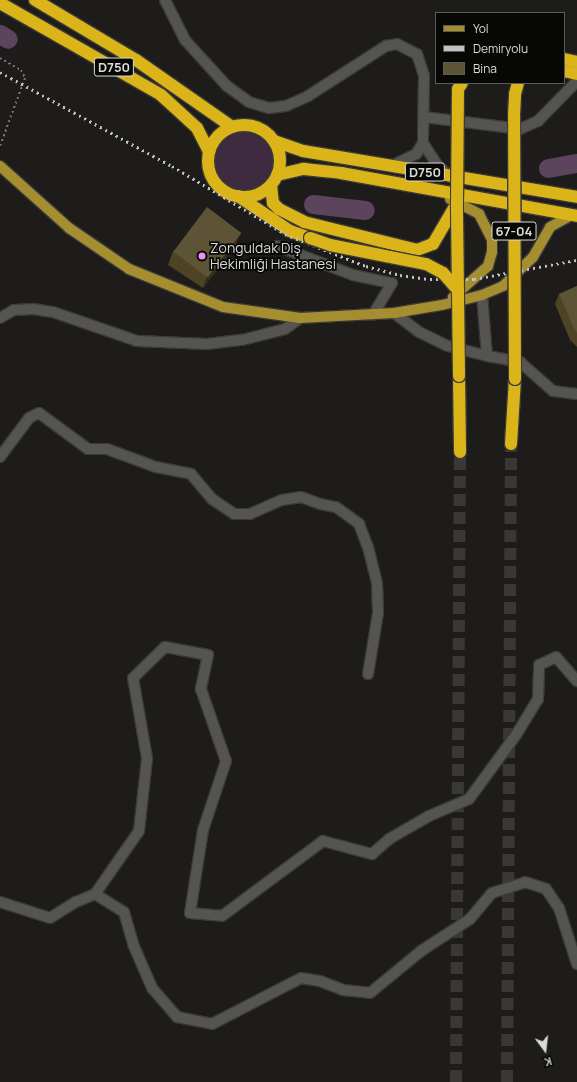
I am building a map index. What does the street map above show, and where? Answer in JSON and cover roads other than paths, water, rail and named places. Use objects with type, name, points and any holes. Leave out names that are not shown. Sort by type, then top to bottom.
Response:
[{"type":"highway","name":"D750","points":[[35,0],[136,60],[232,127],[255,126],[274,141],[303,151],[577,197]]},
{"type":"highway","name":"D750","points":[[0,3],[161,95],[197,128],[209,152],[208,164],[218,185],[238,196],[261,192],[274,180],[291,170],[311,170],[575,216]]},
{"type":"highway","points":[[565,60],[577,62]]},
{"type":"highway","points":[[565,71],[577,74]]},
{"type":"highway","points":[[460,452],[457,203],[458,89],[461,84]]},
{"type":"highway","name":"67-04","points":[[511,444],[514,379],[514,115],[515,94],[518,84]]},
{"type":"highway","points":[[209,152],[213,141],[232,127]]},
{"type":"highway","points":[[274,141],[280,157],[274,180],[273,203],[279,209],[304,222],[417,250],[433,244],[457,203]]},
{"type":"highway","points":[[238,196],[290,231],[330,245],[426,264],[443,273],[458,290]]},
{"type":"main road","points":[[0,166],[69,228],[129,269],[223,307],[300,318],[394,313],[442,305],[482,295],[503,286],[532,257],[550,228],[575,216]]},
{"type":"main road","points":[[430,190],[479,214],[492,239],[492,252],[488,266],[463,291],[442,305]]},
{"type":"street","points":[[165,0],[185,40],[227,86],[249,102],[268,108],[286,106],[308,96],[375,52],[397,44],[417,54],[422,65],[424,117],[423,143],[416,154],[391,166]]},
{"type":"street","points":[[424,117],[520,129],[538,121],[577,81]]},
{"type":"street","points":[[423,143],[438,166],[450,176]]},
{"type":"street","points":[[277,246],[353,275],[392,283],[373,315]]},
{"type":"street","points":[[482,295],[487,356]]},
{"type":"street","points":[[0,318],[14,310],[33,309],[54,312],[137,341],[207,344],[242,340],[285,329],[300,318]]},
{"type":"street","points":[[394,313],[419,332],[448,346],[487,356],[520,362],[552,391],[577,394]]},
{"type":"street","points":[[0,457],[29,418],[39,413],[88,449],[106,449],[156,467],[191,474],[212,499],[234,514],[250,514],[282,500],[301,497],[320,504],[336,507],[358,524],[368,547],[377,583],[378,613],[368,674]]},
{"type":"street","points":[[0,902],[50,918],[76,902],[96,894],[139,831],[147,758],[133,678],[165,647],[208,655],[201,689],[226,761],[203,830],[190,913],[222,916],[323,842],[372,854],[389,838],[429,816],[468,799],[516,735],[538,698],[539,665],[556,657],[577,681]]},
{"type":"street","points":[[96,894],[124,912],[133,944],[152,988],[177,1017],[212,1024],[301,978],[320,981],[343,990],[370,992],[421,951],[470,919],[492,893],[525,882],[546,889],[559,908],[577,964]]},
{"type":"waterway","points":[[0,34],[8,39]]},
{"type":"waterway","points":[[548,168],[577,163]]},
{"type":"waterway","points":[[313,204],[365,210]]},
{"type":"tunnel","points":[[507,1082],[511,444]]},
{"type":"tunnel","points":[[456,1082],[460,452]]},
{"type":"railway","points":[[0,72],[172,166],[285,234],[366,266],[400,275],[430,279],[474,279],[577,260]]},
{"type":"place","name":"Zonguldak Diş Hekimliği Hastanesi","points":[[202,256]]}]
